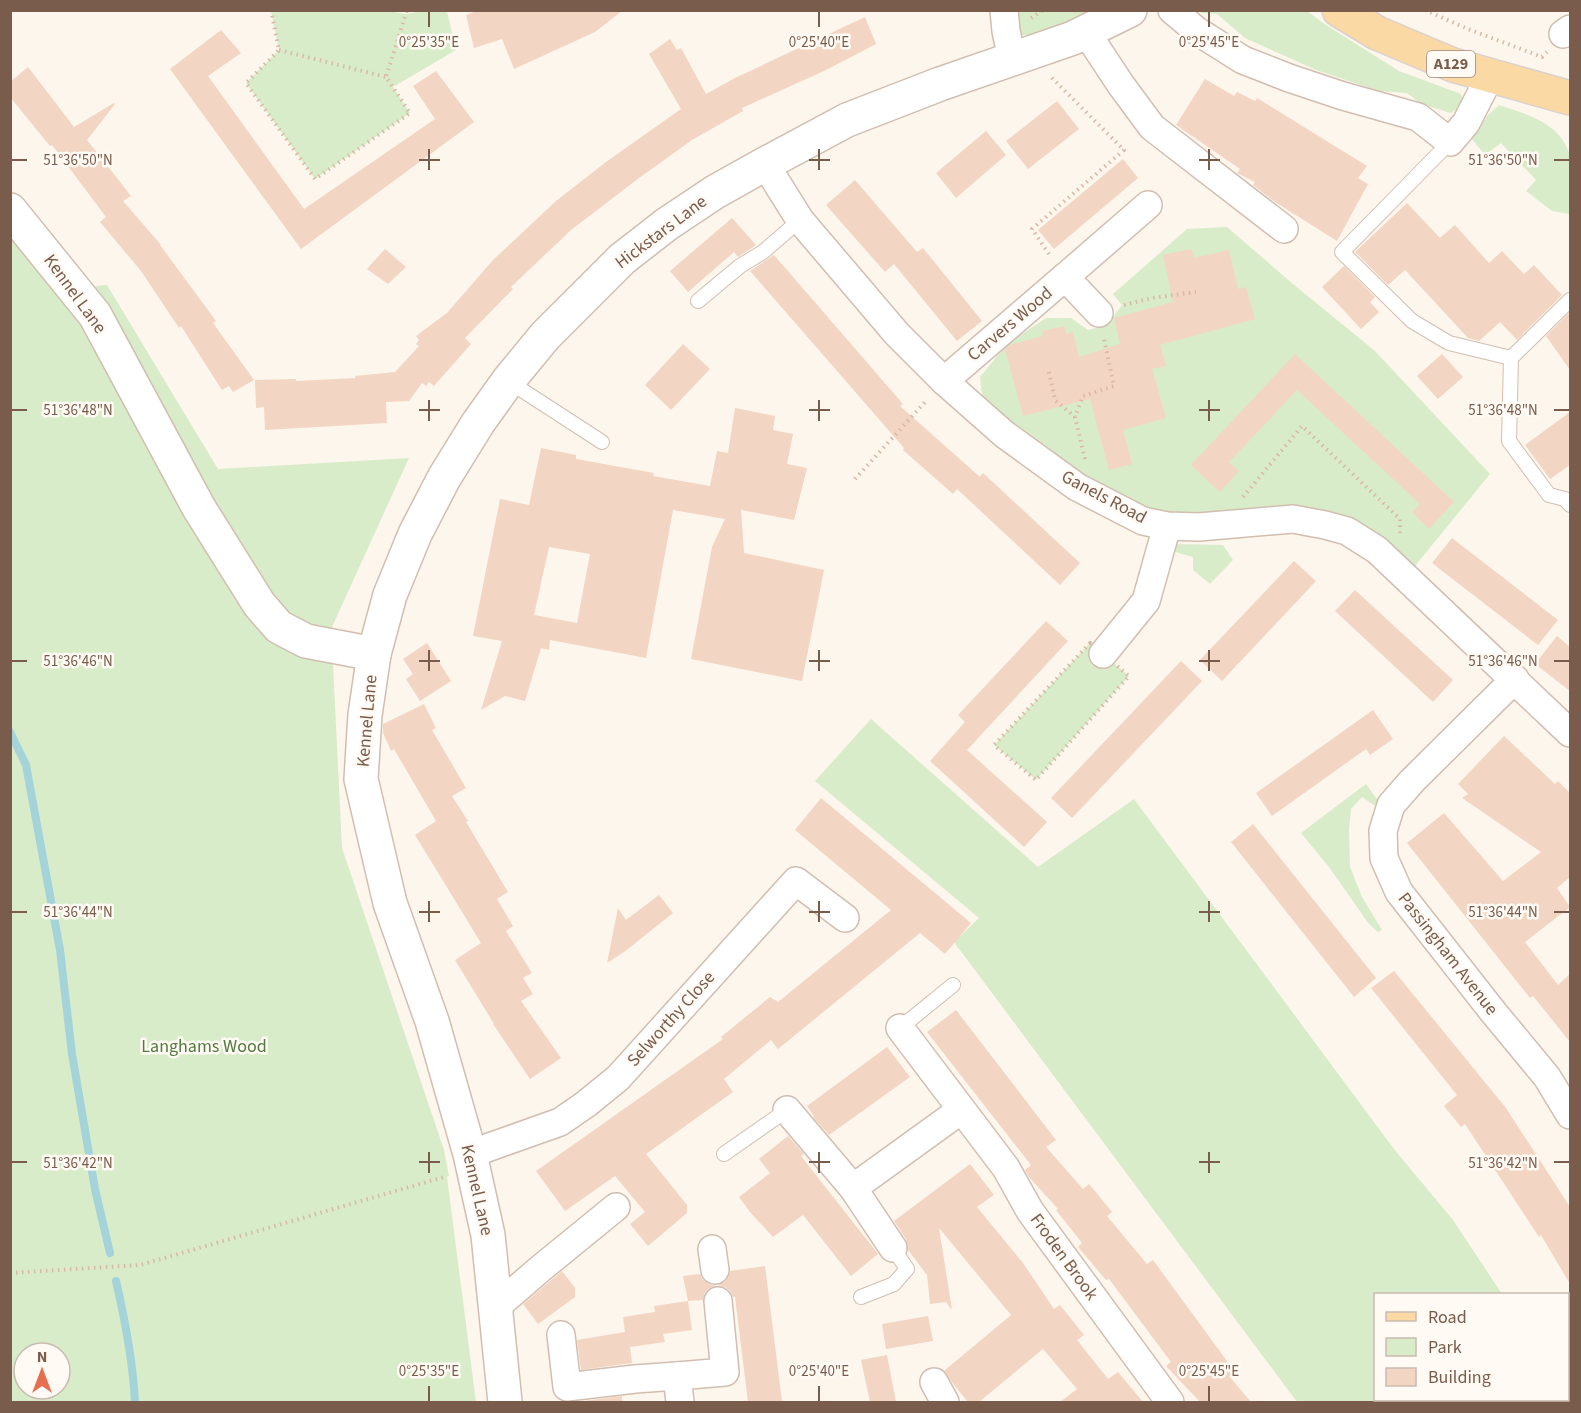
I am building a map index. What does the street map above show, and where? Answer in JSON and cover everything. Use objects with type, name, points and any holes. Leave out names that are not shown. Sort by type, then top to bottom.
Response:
[{"type":"main road","name":"A129","points":[[1339,10],[1377,33],[1453,65],[1570,98]]},
{"type":"street","points":[[1004,10],[1006,31],[1020,56]]},
{"type":"street","name":"Hickstars Lane","points":[[374,654],[390,595],[415,534],[444,478],[478,423],[508,381],[545,336],[622,259],[666,224],[715,192],[848,120],[940,84],[1086,32],[1130,10]]},
{"type":"street","points":[[1172,10],[1197,31],[1243,60],[1343,96],[1418,117],[1450,142],[1466,123],[1490,76]]},
{"type":"street","points":[[1086,32],[1120,85],[1152,127],[1284,229]]},
{"type":"street","name":"Ganels Road","points":[[765,164],[800,220],[897,334],[944,381],[1004,434],[1077,487],[1143,521],[1167,526],[1199,527],[1293,519],[1347,531],[1377,550],[1570,733]]},
{"type":"street","points":[[1065,277],[1148,205]]},
{"type":"street","name":"Kennel Lane","points":[[10,210],[94,315],[199,508],[260,604],[279,627],[306,641],[374,654],[365,715],[361,779],[390,903],[432,1021],[472,1161],[488,1235],[505,1402]]},
{"type":"street","name":"Carvers Wood","points":[[944,381],[1065,277],[1100,313]]},
{"type":"street","points":[[1103,654],[1146,601],[1167,526]]},
{"type":"street","name":"Passingham Avenue","points":[[1515,679],[1391,805],[1383,831],[1384,858],[1399,892],[1547,1077],[1570,1115]]},
{"type":"street","name":"Selworthy Close","points":[[472,1161],[560,1122],[618,1078],[796,880],[845,918]]},
{"type":"street","name":"Froden Brook","points":[[900,1028],[1006,1168],[1030,1211],[1170,1402]]},
{"type":"street","points":[[787,1110],[853,1188],[893,1248]]},
{"type":"street","points":[[853,1188],[961,1110]]},
{"type":"street","points":[[496,1307],[616,1207]]},
{"type":"street","points":[[561,1335],[567,1387],[635,1379],[679,1389],[725,1372],[718,1301]]},
{"type":"lane","points":[[1450,142],[1342,252],[1412,321],[1449,343],[1511,358]]},
{"type":"lane","points":[[698,301],[740,266],[763,252],[800,220]]},
{"type":"lane","points":[[1570,300],[1511,358],[1509,441],[1549,495],[1565,499],[1570,505]]},
{"type":"lane","points":[[508,381],[602,442]]},
{"type":"lane","points":[[900,1028],[952,985]]},
{"type":"lane","points":[[724,1154],[787,1110]]},
{"type":"lane","points":[[861,1297],[894,1284],[907,1269],[893,1248]]},
{"type":"path","points":[[271,10],[279,50]]},
{"type":"path","points":[[386,77],[407,10]]},
{"type":"path","points":[[1425,10],[1542,57],[1567,32]]},
{"type":"path","points":[[279,50],[386,77],[410,113],[315,179],[246,83],[279,50]]},
{"type":"path","points":[[1020,56],[1124,150],[1032,229],[1065,277]]},
{"type":"path","points":[[1093,495],[1075,417],[1083,396],[1114,386],[1100,313],[1152,298],[1196,292]]},
{"type":"path","points":[[1049,372],[1055,400],[1075,417]]},
{"type":"path","points":[[855,479],[944,381]]},
{"type":"path","points":[[1220,525],[1302,426],[1400,519],[1399,572]]},
{"type":"path","points":[[1090,643],[1103,654],[1129,676],[1036,780],[994,745],[1090,643]]},
{"type":"path","points":[[10,1273],[140,1265],[472,1161]]},
{"type":"green space","points":[[382,10],[406,14],[422,11],[447,11],[456,50],[393,87],[410,113],[315,179],[246,83],[279,50],[271,11]]},
{"type":"green space","points":[[1004,11],[1098,11],[1049,31],[1018,35]]},
{"type":"green space","points":[[1200,11],[1307,11],[1399,71],[1461,94],[1464,104],[1451,113],[1421,104],[1407,93],[1379,91],[1316,70],[1245,38],[1217,14]]},
{"type":"green space","points":[[1499,105],[1541,121],[1558,134],[1565,143],[1570,160],[1569,214],[1552,211],[1526,191],[1536,180],[1501,143],[1485,155],[1471,138],[1488,115]]},
{"type":"green space","name":"Langhams Wood","points":[[10,210],[73,288],[107,285],[218,469],[409,458],[332,627],[342,848],[444,1150],[476,1402],[11,1402]]},
{"type":"green space","points":[[1227,227],[1375,351],[1490,474],[1415,566],[1348,520],[1188,520],[1117,498],[1038,447],[983,403],[980,377],[1007,344],[1046,318],[1071,318],[1088,330],[1107,325],[1122,305],[1113,294],[1187,229]]},
{"type":"green space","points":[[1173,544],[1223,545],[1233,560],[1210,584],[1193,570],[1193,557],[1172,551]]},
{"type":"green space","points":[[1090,643],[1129,676],[1036,780],[994,745]]},
{"type":"green space","points":[[871,719],[1038,867],[1134,799],[1394,1149],[1453,1220],[1501,1293],[1374,1293],[1374,1401],[1569,1401],[1569,1399],[1570,1402],[1297,1402],[954,942],[979,918],[815,781]]},
{"type":"green space","points":[[1366,784],[1379,802],[1374,805],[1362,797],[1351,809],[1350,867],[1362,897],[1382,930],[1378,932],[1369,924],[1329,867],[1301,833]]},
{"type":"building","points":[[479,10],[623,10],[595,32],[514,69],[502,39],[474,48],[466,15]]},
{"type":"building","points":[[865,17],[876,44],[824,71],[742,108],[743,111],[692,140],[571,230],[511,287],[513,289],[465,338],[471,344],[434,386],[429,382],[426,386],[422,383],[409,401],[386,402],[387,423],[265,430],[264,407],[256,408],[255,380],[296,379],[296,381],[355,378],[355,376],[395,372],[419,346],[416,344],[419,340],[416,336],[447,313],[493,260],[556,201],[681,109],[649,54],[670,39],[677,50],[681,48],[706,94]]},
{"type":"building","points":[[221,30],[241,53],[208,76],[304,209],[435,119],[413,86],[436,71],[474,122],[301,249],[170,69]]},
{"type":"building","points":[[28,67],[74,127],[115,104],[87,140],[131,196],[123,201],[161,245],[216,321],[213,323],[254,380],[233,392],[229,386],[222,390],[181,326],[179,328],[141,271],[100,222],[106,217],[52,145],[50,146],[10,97],[10,82]]},
{"type":"building","points":[[1205,79],[1234,96],[1237,92],[1255,101],[1257,98],[1367,166],[1358,178],[1368,184],[1337,241],[1275,202],[1253,185],[1255,182],[1237,173],[1240,169],[1176,125]]},
{"type":"building","points":[[1057,101],[1079,129],[1028,169],[1006,141]]},
{"type":"building","points":[[986,131],[1006,155],[956,198],[936,173]]},
{"type":"building","points":[[1123,159],[1138,178],[1054,249],[1038,230]]},
{"type":"building","points":[[855,180],[917,252],[923,248],[982,321],[957,341],[894,264],[885,272],[826,205]]},
{"type":"building","points":[[1407,203],[1440,238],[1455,225],[1489,263],[1502,251],[1524,274],[1534,265],[1562,295],[1517,340],[1500,322],[1479,341],[1468,338],[1405,270],[1388,285],[1355,252]]},
{"type":"building","points":[[732,218],[756,245],[738,257],[734,252],[688,292],[670,271]]},
{"type":"building","points":[[385,249],[406,267],[388,284],[367,269]]},
{"type":"building","points":[[1191,249],[1194,258],[1229,250],[1238,289],[1246,287],[1255,319],[1160,345],[1166,366],[1152,369],[1166,418],[1123,430],[1132,464],[1109,470],[1090,399],[1023,416],[1005,349],[1010,345],[1043,336],[1042,331],[1064,326],[1066,334],[1073,332],[1079,357],[1120,344],[1114,318],[1173,302],[1163,255]]},
{"type":"building","points":[[774,255],[903,404],[900,406],[980,477],[983,473],[1080,563],[1060,585],[957,489],[953,494],[903,450],[904,448],[750,271]]},
{"type":"building","points":[[1344,266],[1375,297],[1370,302],[1379,312],[1361,329],[1322,287]]},
{"type":"building","points":[[1570,312],[1570,370],[1546,336]]},
{"type":"building","points":[[683,344],[710,369],[671,410],[645,385]]},
{"type":"building","points":[[1295,354],[1454,502],[1429,529],[1412,512],[1420,504],[1297,390],[1229,462],[1239,471],[1220,492],[1191,465]]},
{"type":"building","points":[[1442,354],[1463,377],[1438,399],[1417,376]]},
{"type":"building","points":[[735,408],[775,416],[773,430],[793,434],[787,464],[807,468],[794,520],[741,510],[744,553],[824,570],[802,681],[691,659],[712,547],[725,519],[673,510],[646,658],[550,640],[549,650],[541,648],[525,701],[505,696],[481,710],[502,641],[473,636],[500,499],[529,505],[541,448],[576,455],[576,459],[710,486],[717,451],[728,453]],"holes":[[[549,547],[590,554],[577,623],[534,615]]]},
{"type":"building","points":[[1570,412],[1570,465],[1550,479],[1525,445]]},
{"type":"building","points":[[1452,538],[1558,620],[1538,645],[1432,563]]},
{"type":"building","points":[[1294,561],[1316,581],[1222,681],[1200,660]]},
{"type":"building","points":[[1355,590],[1453,680],[1433,702],[1335,611]]},
{"type":"building","points":[[1046,621],[1068,641],[967,750],[1047,822],[1024,847],[930,761],[965,722],[958,715]]},
{"type":"building","points":[[1557,636],[1570,647],[1570,691],[1535,664]]},
{"type":"building","points":[[427,643],[451,681],[420,701],[406,679],[413,674],[403,659]]},
{"type":"building","points":[[1181,661],[1202,681],[1072,818],[1051,798]]},
{"type":"building","points":[[424,704],[436,728],[432,730],[466,788],[452,796],[508,892],[497,899],[513,926],[506,931],[532,973],[523,978],[533,994],[521,1001],[561,1058],[530,1079],[493,1024],[455,960],[481,943],[415,835],[436,821],[394,749],[391,751],[383,733],[383,724]]},
{"type":"building","points":[[1373,710],[1393,739],[1370,755],[1366,749],[1272,816],[1256,793]]},
{"type":"building","points":[[1504,736],[1555,784],[1558,781],[1570,793],[1570,877],[1557,888],[1570,907],[1525,942],[1558,985],[1570,974],[1570,1042],[1533,996],[1530,998],[1407,843],[1444,813],[1503,881],[1541,852],[1462,798],[1468,794],[1458,784]]},
{"type":"building","points":[[821,798],[971,923],[945,954],[920,933],[778,1049],[771,1040],[724,1079],[733,1092],[646,1154],[687,1205],[687,1213],[648,1246],[630,1224],[645,1212],[615,1176],[565,1211],[536,1171],[723,1039],[721,1037],[770,997],[778,1002],[891,910],[795,830]]},
{"type":"building","points":[[1253,824],[1376,978],[1354,997],[1231,842]]},
{"type":"building","points":[[659,895],[673,913],[607,963],[618,908],[626,920]]},
{"type":"building","points":[[1394,971],[1506,1108],[1570,1207],[1570,1284],[1541,1235],[1539,1237],[1465,1124],[1461,1127],[1444,1106],[1457,1095],[1371,988]]},
{"type":"building","points":[[956,1010],[1056,1140],[1046,1147],[1083,1189],[1089,1184],[1112,1212],[1107,1216],[1147,1264],[1153,1260],[1235,1372],[1229,1376],[1251,1402],[1200,1402],[1166,1366],[1171,1362],[1109,1279],[1106,1280],[1078,1247],[1082,1243],[1056,1210],[1058,1209],[1029,1177],[1025,1170],[1031,1165],[927,1032]]},
{"type":"building","points":[[887,1047],[910,1077],[829,1135],[813,1117],[807,1106]]},
{"type":"building","points":[[788,1136],[804,1154],[801,1156],[878,1254],[851,1276],[803,1215],[773,1237],[739,1197],[770,1173],[759,1159]]},
{"type":"building","points":[[970,1164],[994,1195],[977,1207],[1023,1263],[1054,1309],[1060,1305],[1084,1335],[1077,1340],[1108,1379],[1118,1372],[1143,1402],[1060,1402],[1077,1389],[1043,1349],[979,1402],[968,1402],[954,1385],[944,1371],[1011,1315],[939,1228],[952,1310],[946,1302],[930,1304],[927,1275],[908,1250],[906,1239],[894,1221]]},
{"type":"building","points":[[765,1266],[782,1402],[748,1402],[735,1297],[725,1287],[718,1285],[725,1282],[730,1271]]},
{"type":"building","points":[[562,1271],[575,1288],[575,1297],[538,1324],[523,1304]]},
{"type":"building","points":[[700,1274],[703,1280],[716,1286],[708,1289],[703,1300],[688,1301],[683,1276]]},
{"type":"building","points":[[688,1301],[692,1330],[663,1334],[665,1342],[630,1347],[632,1363],[581,1370],[577,1340],[625,1332],[623,1317],[655,1312],[654,1306]]},
{"type":"building","points":[[928,1316],[933,1341],[886,1349],[882,1324]]},
{"type":"building","points":[[887,1355],[896,1402],[870,1402],[861,1360]]},
{"type":"building","points":[[622,1396],[622,1402],[584,1402],[584,1401]]},
{"type":"waterway","points":[[10,732],[26,765],[60,950],[72,1054],[95,1189],[110,1253]]},
{"type":"waterway","points":[[116,1281],[128,1341],[135,1402]]}]
